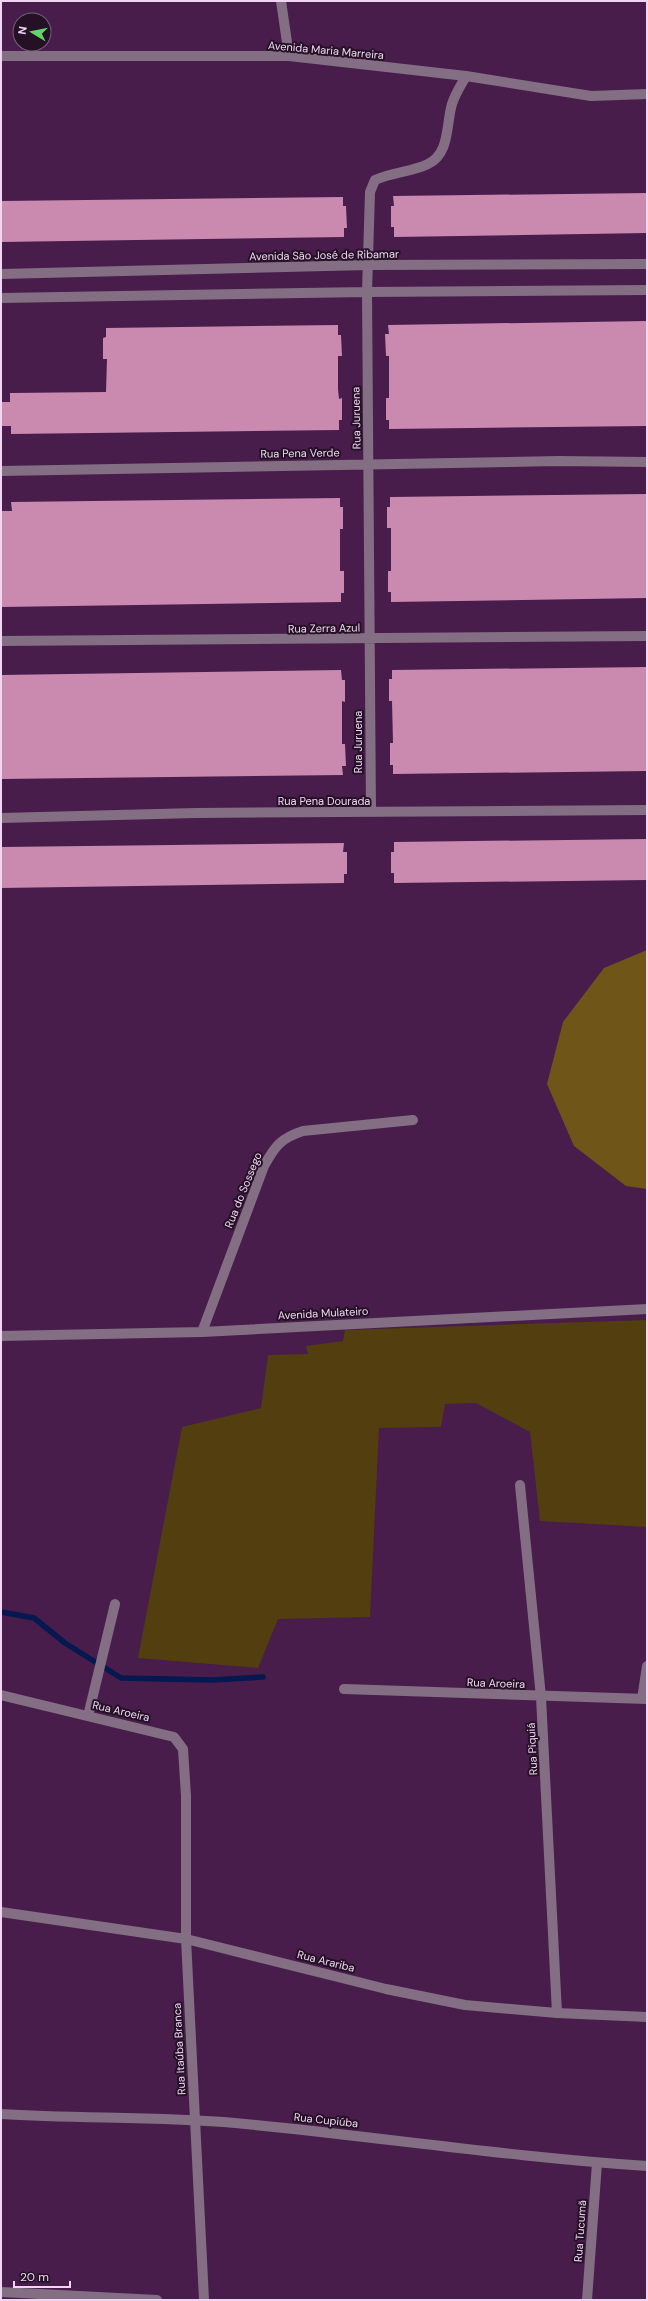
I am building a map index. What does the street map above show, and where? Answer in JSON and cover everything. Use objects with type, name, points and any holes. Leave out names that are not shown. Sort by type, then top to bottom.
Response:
[{"type":"street","points":[[281,1],[289,56]]},
{"type":"street","name":"Avenida Maria Marreira","points":[[1,56],[289,56],[466,76],[591,96],[647,94]]},
{"type":"street","name":"Rua Juruena","points":[[371,812],[367,292],[370,192],[375,180],[390,173],[427,165],[436,160],[445,143],[447,124],[453,102],[466,76]]},
{"type":"street","name":"Avenida São José de Ribamar","points":[[1,274],[368,265],[647,264]]},
{"type":"street","points":[[1,298],[367,292],[647,290]]},
{"type":"street","name":"Rua Pena Verde","points":[[1,470],[368,464],[647,462]]},
{"type":"street","name":"Rua Zerra Azul","points":[[1,642],[647,636]]},
{"type":"street","name":"Rua Pena Dourada","points":[[1,818],[196,813],[647,810]]},
{"type":"street","name":"Rua do Sossego","points":[[202,1332],[264,1166],[273,1149],[287,1136],[303,1131],[413,1120]]},
{"type":"street","name":"Avenida Mulateiro","points":[[1,1336],[202,1332],[647,1309]]},
{"type":"street","name":"Rua Piquiá","points":[[520,1485],[541,1697],[557,2013]]},
{"type":"street","points":[[88,1716],[115,1604]]},
{"type":"street","points":[[644,1699],[647,1666]]},
{"type":"street","name":"Rua Aroeira","points":[[344,1689],[541,1697],[644,1699]]},
{"type":"street","name":"Rua Aroeira","points":[[1,1695],[174,1737],[183,1749],[186,1796]]},
{"type":"street","name":"Rua Itaúba Branca","points":[[186,1796],[186,1940],[204,2300]]},
{"type":"street","name":"Rua Arariba","points":[[1,1912],[186,1940],[386,1989],[465,2005],[557,2013],[647,2017]]},
{"type":"street","name":"Rua Cupiúba","points":[[1,2114],[195,2121],[339,2133],[597,2163],[647,2166]]},
{"type":"street","name":"Rua Tucumã","points":[[587,2300],[597,2163]]},
{"type":"street","points":[[1,2292],[157,2300]]},
{"type":"shaded area","points":[[647,950],[647,1189],[626,1186],[574,1146],[547,1084],[563,1022],[604,968]]},
{"type":"shaded area","points":[[647,1320],[647,1527],[540,1521],[530,1432],[476,1403],[445,1404],[441,1427],[379,1428],[370,1617],[278,1619],[258,1668],[138,1658],[182,1427],[261,1408],[268,1355],[308,1354],[306,1346],[343,1341],[345,1330]]},
{"type":"building","points":[[647,193],[647,233],[394,237],[394,227],[391,227],[391,206],[394,206],[393,196]]},
{"type":"building","points":[[343,197],[343,206],[346,206],[347,228],[344,228],[344,237],[1,242],[1,201]]},
{"type":"building","points":[[647,321],[647,426],[389,429],[389,420],[386,420],[386,398],[389,398],[389,356],[386,356],[385,334],[389,334],[388,325]]},
{"type":"building","points":[[338,325],[338,335],[341,335],[342,356],[338,356],[339,399],[342,398],[342,420],[339,420],[339,430],[11,434],[11,426],[1,426],[1,402],[10,402],[10,393],[106,392],[107,359],[103,359],[103,338],[106,337],[106,328]]},
{"type":"building","points":[[647,494],[647,598],[391,602],[391,592],[388,592],[388,571],[391,571],[391,528],[387,528],[387,507],[390,507],[390,497]]},
{"type":"building","points":[[340,498],[340,507],[343,507],[343,529],[340,529],[340,571],[344,571],[344,593],[341,593],[341,602],[1,607],[1,511],[12,511],[11,502]]},
{"type":"building","points":[[647,667],[647,771],[393,774],[393,765],[390,765],[390,743],[393,743],[392,701],[389,701],[389,679],[392,679],[392,670]]},
{"type":"building","points":[[341,670],[342,680],[345,680],[345,702],[342,701],[342,744],[345,744],[346,766],[342,766],[343,775],[1,779],[1,675]]},
{"type":"building","points":[[647,839],[647,880],[394,883],[394,873],[391,873],[391,852],[394,852],[394,842]]},
{"type":"building","points":[[344,843],[343,852],[347,852],[347,874],[344,874],[344,883],[1,888],[1,847]]},
{"type":"waterway","points":[[1,1612],[34,1618],[65,1643],[121,1678],[211,1680],[263,1677]]}]
